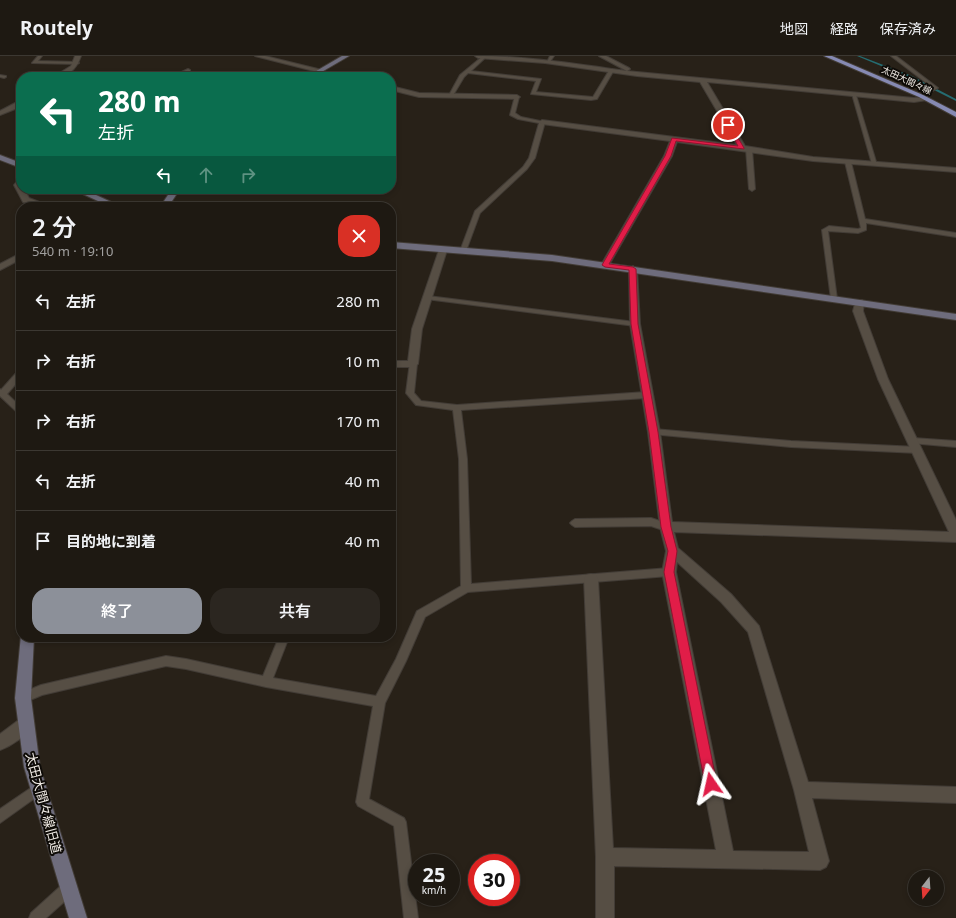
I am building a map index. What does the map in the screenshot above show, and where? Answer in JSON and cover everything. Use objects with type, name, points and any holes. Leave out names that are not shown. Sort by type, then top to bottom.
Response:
[{"type":"main road","name":"太田大間々線","points":[[827,56],[956,108]]},
{"type":"main road","name":"太田大間々線","points":[[841,56],[885,73],[926,96],[956,116]]},
{"type":"street","points":[[258,56],[322,72]]},
{"type":"street","points":[[319,71],[346,56]]},
{"type":"street","points":[[481,56],[550,59],[637,74],[854,95],[914,100],[926,96]]},
{"type":"street","points":[[602,56],[637,74]]},
{"type":"street","points":[[65,72],[74,67],[78,59]]},
{"type":"street","points":[[703,81],[745,148]]},
{"type":"street","points":[[396,89],[419,95],[517,97]]},
{"type":"street","points":[[0,113],[16,106]]},
{"type":"street","points":[[542,122],[745,148],[813,159],[956,170]]},
{"type":"street","points":[[605,265],[668,156],[674,140]]},
{"type":"street","points":[[0,157],[16,163]]},
{"type":"street","points":[[23,194],[26,200],[32,202]]},
{"type":"street","points":[[88,194],[106,202]]},
{"type":"street","points":[[396,245],[443,250],[520,254],[633,269],[956,317]]},
{"type":"street","points":[[396,364],[414,364],[417,329],[443,250]]},
{"type":"street","points":[[0,267],[16,258]]},
{"type":"street","points":[[633,269],[635,324],[646,395],[654,432],[666,527],[672,551],[669,572],[726,859]]},
{"type":"street","points":[[858,302],[858,311],[883,379],[956,533]]},
{"type":"street","points":[[666,527],[956,537]]},
{"type":"street","points":[[605,857],[820,861],[802,790],[754,630],[744,617],[693,568],[672,551]]},
{"type":"street","points":[[591,579],[605,857],[605,918]]},
{"type":"street","name":"太田大間々線旧道","points":[[27,642],[23,698],[25,724],[32,767],[78,918]]},
{"type":"street","points":[[0,743],[25,724]]},
{"type":"street","points":[[802,790],[956,795]]},
{"type":"lane","points":[[40,56],[34,62],[78,59]]},
{"type":"lane","points":[[450,96],[462,76],[468,72],[481,56]]},
{"type":"lane","points":[[893,56],[936,88],[926,96]]},
{"type":"lane","points":[[468,72],[539,80],[533,93],[591,99],[595,98],[612,70]]},
{"type":"lane","points":[[854,95],[875,164]]},
{"type":"lane","points":[[463,251],[477,212],[525,168],[532,158],[542,122],[520,118],[512,114],[517,97]]},
{"type":"lane","points":[[745,148],[752,188]]},
{"type":"lane","points":[[834,299],[825,230],[829,228],[858,231],[864,229],[848,162]]},
{"type":"lane","points":[[862,221],[956,235]]},
{"type":"lane","points":[[428,298],[635,324]]},
{"type":"lane","points":[[414,364],[410,393],[419,403],[457,408],[646,395]]},
{"type":"lane","points":[[16,378],[1,393],[16,406]]},
{"type":"lane","points":[[457,408],[463,459],[466,588]]},
{"type":"lane","points":[[654,432],[791,444],[915,446],[956,444]]},
{"type":"lane","points":[[575,523],[651,522],[666,527]]},
{"type":"lane","points":[[411,918],[400,822],[362,802],[379,702],[401,661],[421,614],[466,588],[669,572]]},
{"type":"lane","points":[[266,682],[282,642]]},
{"type":"lane","points":[[23,698],[41,690],[166,661],[266,682],[379,702]]},
{"type":"lane","points":[[0,816],[38,789]]},
{"type":"lane","points":[[36,918],[69,888]]},
{"type":"waterway","points":[[858,56],[911,77],[956,100]]},
{"type":"route","points":[[711,784],[669,572],[672,551],[666,527],[654,432],[646,395],[635,324],[633,269],[605,265],[668,156],[674,140],[742,148],[728,125]]}]
